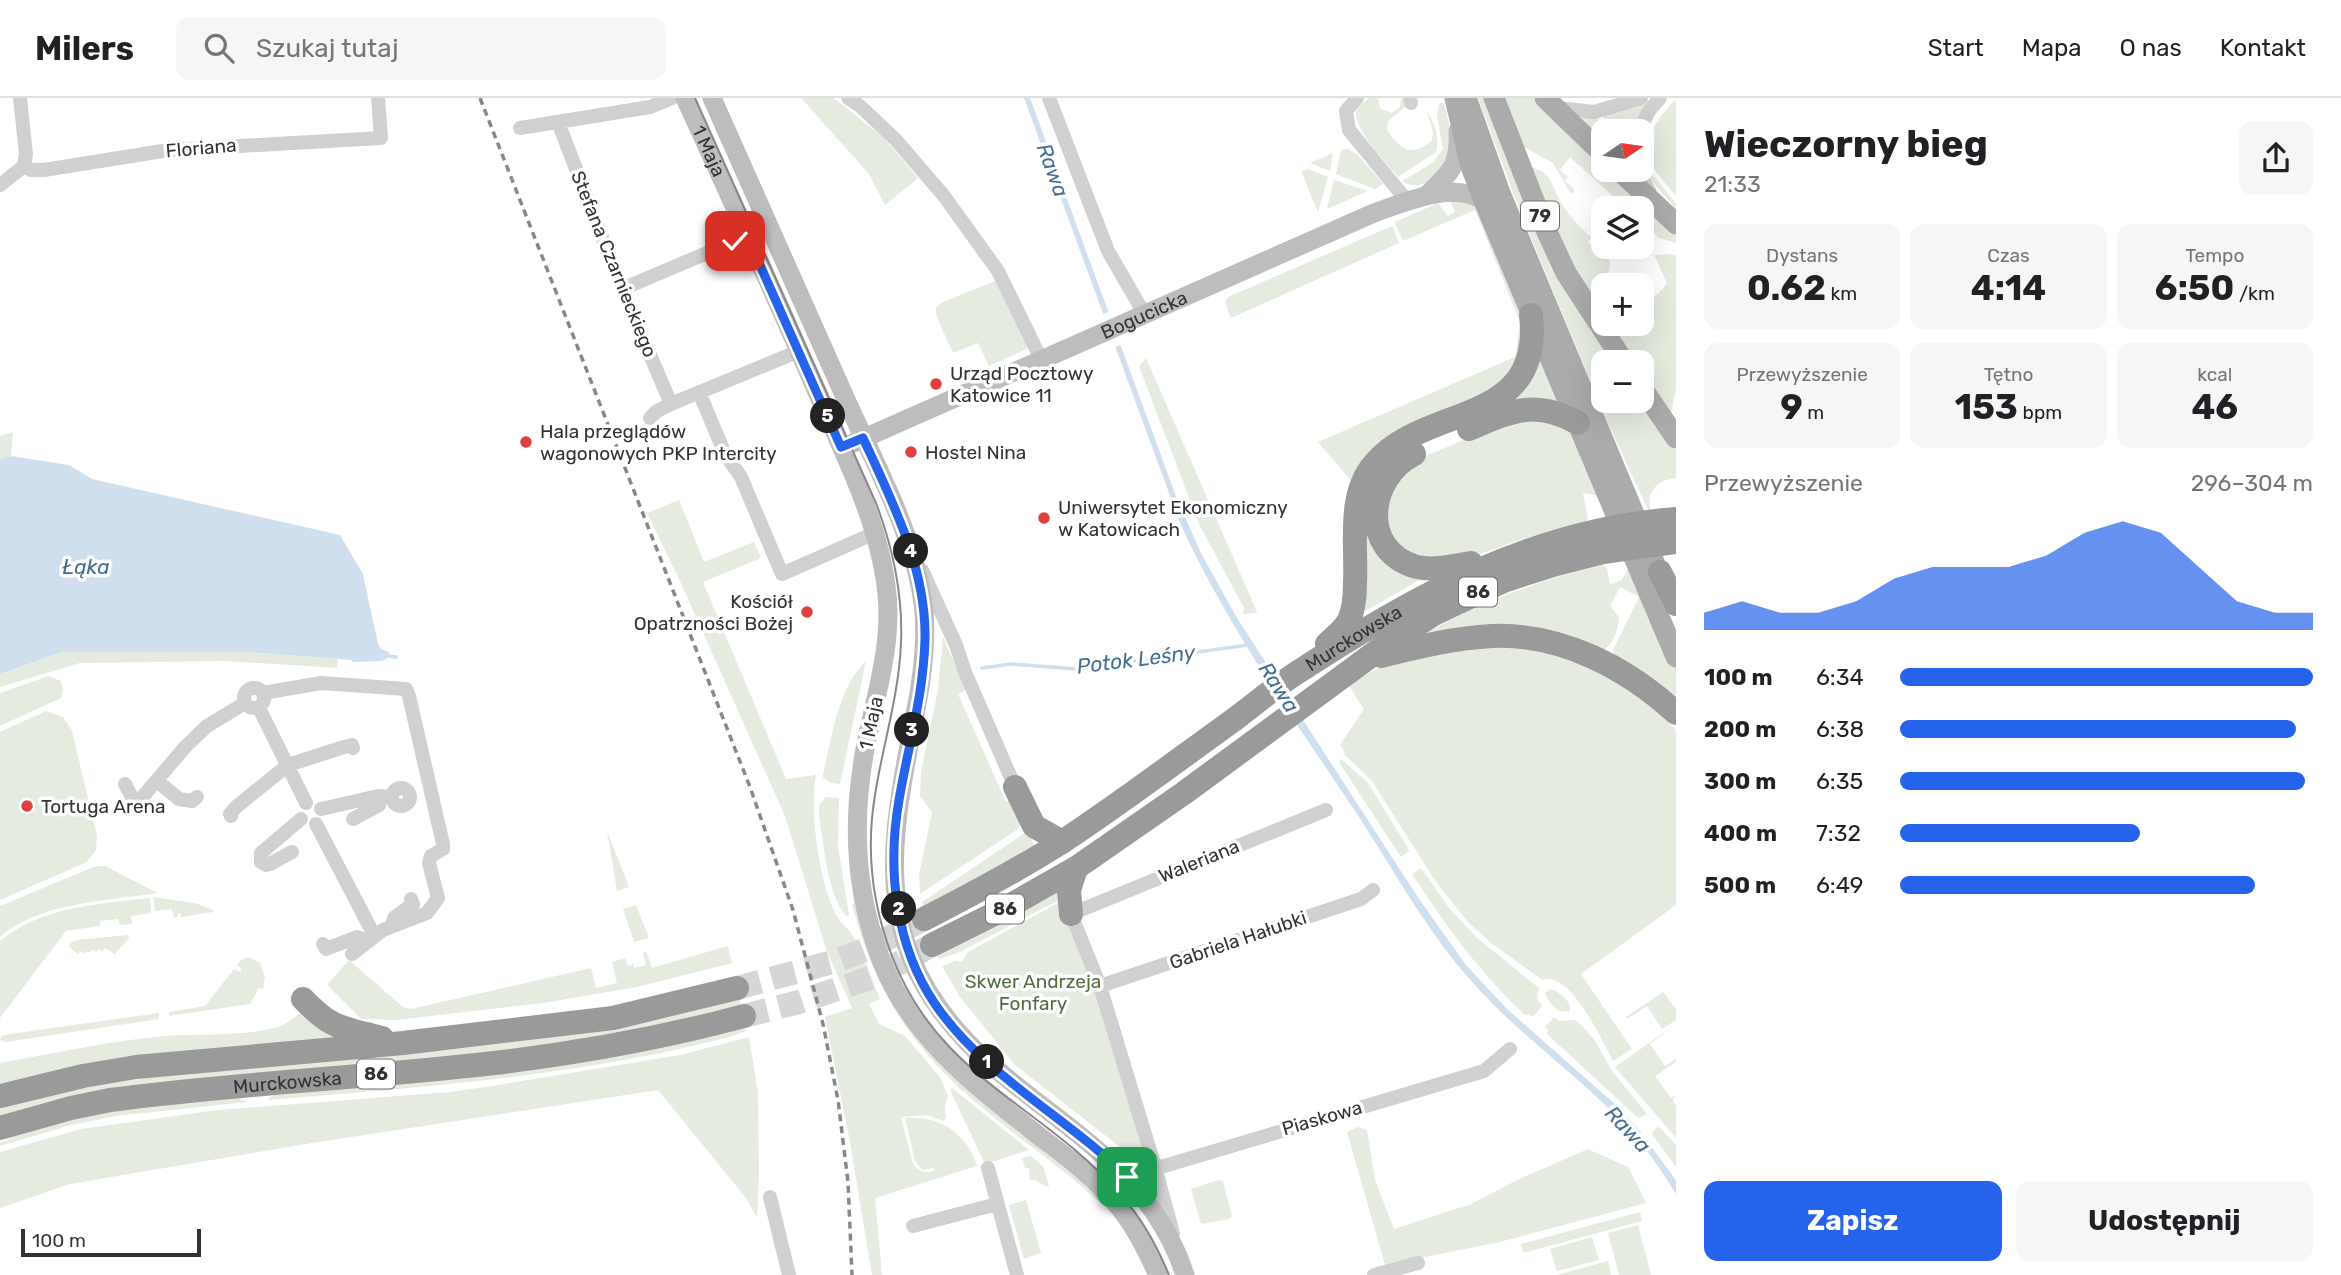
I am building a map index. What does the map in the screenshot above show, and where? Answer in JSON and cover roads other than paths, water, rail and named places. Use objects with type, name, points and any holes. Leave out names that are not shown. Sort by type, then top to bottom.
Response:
[{"type":"highway","points":[[1323,653],[1343,628],[1352,611],[1356,569],[1356,511],[1360,489],[1370,469],[1398,444],[1492,401],[1510,388],[1521,375],[1530,353],[1533,332],[1531,315]]},
{"type":"highway","points":[[1506,557],[1429,569],[1401,559],[1387,546],[1376,520],[1377,501],[1385,479],[1405,458],[1511,412],[1545,410],[1563,415],[1577,423]]},
{"type":"highway","name":"Murckowska","points":[[932,945],[1004,909],[1076,868],[1434,614],[1470,595],[1600,541],[1629,524],[1676,519]]},
{"type":"highway","name":"Murckowska","points":[[924,919],[992,884],[1062,842],[1323,653],[1418,598],[1506,557],[1554,541],[1676,542]]},
{"type":"highway","points":[[1660,572],[1676,604]]},
{"type":"highway","points":[[1367,659],[1434,643],[1493,636],[1526,638],[1571,649],[1604,662],[1646,687],[1676,713]]},
{"type":"highway","points":[[1015,787],[1034,827],[1062,842]]},
{"type":"highway","points":[[1071,914],[1069,890],[1076,868]]},
{"type":"highway","name":"Murckowska","points":[[0,1096],[83,1076],[136,1067],[403,1043],[613,1018],[737,988]]},
{"type":"highway","points":[[303,999],[335,1027],[403,1043]]},
{"type":"highway","name":"Murckowska","points":[[0,1128],[110,1100],[560,1055],[647,1040],[744,1016]]},
{"type":"main road","name":"79","points":[[1467,98],[1500,193],[1660,572]]},
{"type":"main road","name":"79","points":[[1494,98],[1566,273],[1616,350]]},
{"type":"main road","points":[[1549,103],[1591,143]]},
{"type":"main road","name":"79","points":[[1456,108],[1484,201],[1676,657]]},
{"type":"main road","points":[[1632,182],[1676,224]]},
{"type":"main road","points":[[1654,406],[1676,438]]},
{"type":"main road","points":[[1660,572],[1676,624]]},
{"type":"street","points":[[0,185],[24,166],[26,154],[19,98]]},
{"type":"street","name":"Floriana","points":[[24,166],[31,170],[44,170],[169,150],[381,138],[378,98]]},
{"type":"street","points":[[520,128],[650,107],[672,98]]},
{"type":"street","name":"1 Maja","points":[[685,98],[841,447],[875,533],[887,596],[887,634],[861,771],[856,839],[864,901],[880,959],[905,1007],[937,1049],[975,1086],[1079,1167],[1102,1189],[1121,1209],[1135,1230],[1158,1275]]},
{"type":"street","name":"1 Maja","points":[[712,98],[912,554],[945,619],[1015,787]]},
{"type":"street","points":[[848,98],[896,140],[944,197],[998,271],[1042,360]]},
{"type":"street","points":[[1049,98],[1102,239],[1136,319]]},
{"type":"street","points":[[1357,98],[1346,111],[1349,130],[1408,201]]},
{"type":"street","points":[[1549,103],[1574,112],[1594,112],[1641,98]]},
{"type":"street","points":[[1645,119],[1660,98]]},
{"type":"street","name":"Bogucicka","points":[[1427,195],[1456,164],[1459,148],[1456,108]]},
{"type":"street","name":"Stefana Czarnieckiego","points":[[558,122],[622,289],[671,404]]},
{"type":"street","points":[[1645,182],[1659,207]]},
{"type":"street","name":"Bogucicka","points":[[841,447],[1362,218],[1427,195],[1466,193],[1484,201]]},
{"type":"street","points":[[622,289],[747,236]]},
{"type":"street","points":[[650,418],[671,404],[799,351]]},
{"type":"street","points":[[699,392],[725,454],[740,477],[782,573],[875,533]]},
{"type":"street","name":"1 Maja","points":[[912,554],[921,590],[925,638],[922,674],[899,800],[893,859],[896,895],[907,947],[934,1003],[973,1049],[1096,1148],[1127,1177],[1158,1216],[1178,1255]]},
{"type":"street","points":[[125,784],[130,797],[139,801],[186,746],[207,726],[256,701],[321,683],[406,689],[443,845],[443,849],[431,856],[429,863],[438,898],[428,913],[392,926],[371,938],[352,954]]},
{"type":"street","points":[[256,701],[267,738],[288,765],[306,803]]},
{"type":"street","points":[[232,816],[230,814],[236,807],[288,765],[344,747],[352,745],[354,748]]},
{"type":"street","points":[[157,781],[176,804],[192,801],[197,797]]},
{"type":"street","points":[[321,809],[385,797],[398,806],[404,805],[408,802],[409,793],[429,784]]},
{"type":"street","points":[[353,819],[379,805],[385,797]]},
{"type":"street","points":[[306,803],[317,803],[321,809],[321,818],[316,824]]},
{"type":"street","points":[[306,803],[300,812],[301,818],[308,824],[316,824]]},
{"type":"street","name":"Waleriana","points":[[1071,914],[1326,810]]},
{"type":"street","points":[[292,852],[266,865],[261,862],[261,853],[301,818]]},
{"type":"street","points":[[316,824],[371,938]]},
{"type":"street","name":"Gabriela Hałubki","points":[[1100,986],[1361,899],[1373,890]]},
{"type":"street","points":[[392,926],[394,918],[413,904],[411,899]]},
{"type":"street","name":"1 Maja","points":[[1071,914],[1100,986],[1185,1275]]},
{"type":"street","points":[[323,944],[326,949],[357,937],[371,938]]},
{"type":"street","name":"Piaskowa","points":[[1127,1177],[1484,1071],[1510,1049]]},
{"type":"street","points":[[988,1168],[1017,1275]]},
{"type":"street","points":[[770,1197],[789,1275]]},
{"type":"street","points":[[913,1226],[998,1204]]},
{"type":"street","points":[[1374,1275],[1418,1262]]},
{"type":"water","name":"Rawa","points":[[1024,98],[1030,98],[1177,499],[1202,555],[1237,618],[1419,899],[1466,965],[1507,1009],[1616,1105],[1639,1130],[1676,1181],[1676,1194],[1630,1130],[1586,1087],[1510,1021],[1443,946],[1241,638],[1180,523]]},
{"type":"water","name":"Łąka","points":[[11,456],[69,465],[92,479],[340,535],[363,574],[378,644],[381,649],[389,652],[388,658],[382,661],[353,662],[247,652],[62,652],[0,674],[0,459]]},
{"type":"waterway","name":"Potok Leśny","points":[[982,668],[1011,664],[1077,669],[1248,645]]},
{"type":"waterway","name":"Potok Leśny","points":[[389,656],[396,657]]},
{"type":"tunnel","points":[[737,988],[836,961],[867,949],[924,919]]},
{"type":"tunnel","points":[[744,1016],[799,1002],[876,976],[932,945]]},
{"type":"tram line","points":[[695,98],[876,503],[892,554],[900,607],[900,662],[875,795],[871,836],[875,896],[892,956],[912,998],[936,1032],[994,1087],[1090,1163],[1120,1194],[1148,1232],[1169,1275]]},
{"type":"railway","points":[[480,98],[750,787],[793,910],[823,1024],[838,1100],[848,1182],[852,1275]]},
{"type":"place","name":"Urząd Pocztowy Katowice 11","points":[[936,384]]},
{"type":"place","name":"Hala przeglądów wagonowych PKP Intercity","points":[[526,442]]},
{"type":"place","name":"Hostel Nina","points":[[911,452]]},
{"type":"place","name":"Uniwersytet Ekonomiczny w Katowicach","points":[[1044,518]]},
{"type":"place","name":"Kościół Opatrzności Bożej","points":[[807,612]]},
{"type":"place","name":"Tortuga Arena","points":[[27,806]]},
{"type":"park label","name":"Skwer Andrzeja Fonfary","points":[[1033,992]]}]
